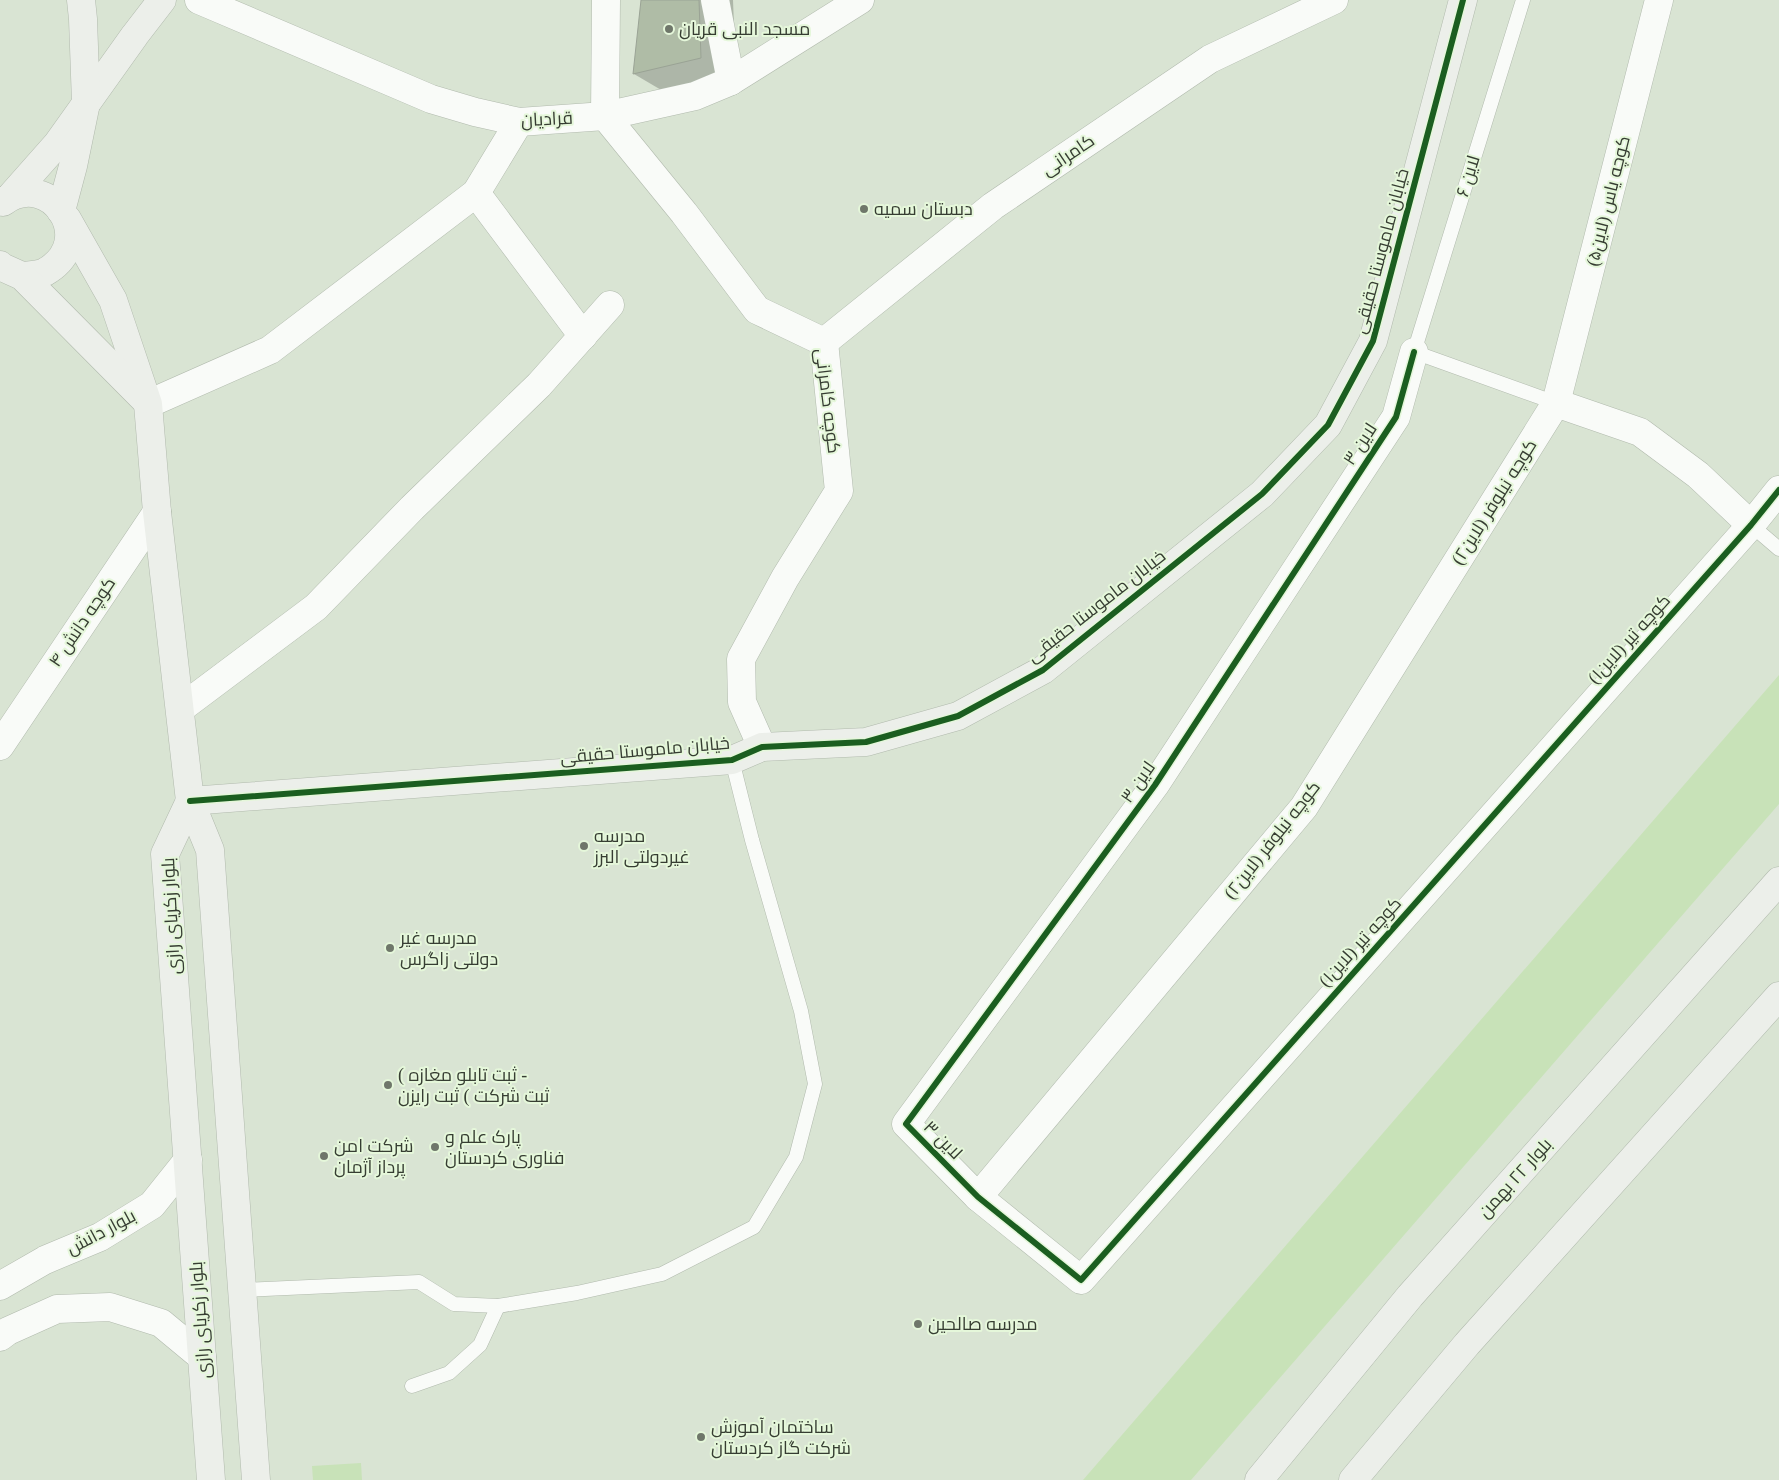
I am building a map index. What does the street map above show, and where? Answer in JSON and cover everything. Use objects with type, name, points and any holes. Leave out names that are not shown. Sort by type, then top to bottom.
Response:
[{"type":"main road","points":[[11,270],[44,273],[61,260],[70,240],[64,215],[86,103],[81,0]]},
{"type":"main road","points":[[6,200],[58,143],[162,0]]},
{"type":"main road","name":"خیابان ماموستا حقیقی","points":[[190,801],[732,760],[762,747],[866,742],[958,716],[1043,670],[1262,494],[1328,425],[1372,341],[1463,0]]},
{"type":"main road","points":[[6,200],[34,192],[54,201],[64,215],[113,300],[148,404],[157,512],[190,801],[210,850],[256,1480]]},
{"type":"main road","points":[[11,270],[148,404]]},
{"type":"main road","name":"بلوار زکریای رازی","points":[[190,801],[165,854],[212,1480]]},
{"type":"main road","name":"بلوار ۲۲ بهمن","points":[[1259,1480],[1410,1296],[1779,881]]},
{"type":"main road","points":[[1353,1480],[1467,1344],[1779,996]]},
{"type":"street","name":"قرادیان","points":[[199,0],[430,99],[519,122],[605,116],[695,96],[731,81],[860,0]]},
{"type":"street","points":[[605,116],[606,0]]},
{"type":"street","points":[[715,0],[731,81]]},
{"type":"street","name":"کامرانی","points":[[824,342],[993,206],[1210,59],[1334,0]]},
{"type":"street","name":"کوچه یاس (لاین۵)","points":[[1556,402],[1659,0]]},
{"type":"street","name":"کوچه کامرانی","points":[[605,116],[684,213],[757,310],[824,342],[839,491],[785,578],[740,659],[742,702],[762,747]]},
{"type":"street","points":[[148,404],[270,350],[476,193],[519,122]]},
{"type":"street","points":[[476,193],[583,336]]},
{"type":"street","points":[[180,709],[316,607],[412,508],[539,385],[610,305]]},
{"type":"street","name":"لاین ۳","points":[[978,1197],[906,1124],[1160,777],[1396,417],[1414,352]]},
{"type":"street","points":[[1556,402],[1640,432],[1698,475],[1751,526],[1779,490]]},
{"type":"street","name":"کوچه نیلوفر (لاین۲)","points":[[978,1197],[1304,807],[1556,402]]},
{"type":"street","name":"کوچه دانش ۴","points":[[4,739],[157,512]]},
{"type":"street","name":"کوچه تیر (لاین۱)","points":[[978,1197],[1080,1280],[1751,526]]},
{"type":"street","name":"بلوار دانش","points":[[0,1286],[45,1260],[100,1238],[152,1205],[188,1160]]},
{"type":"street","points":[[3,1330],[57,1309],[110,1306],[161,1323],[202,1357]]},
{"type":"lane","name":"لاین ۶","points":[[1414,352],[1523,0]]},
{"type":"lane","points":[[1414,352],[1556,402]]},
{"type":"lane","points":[[1751,526],[1779,549]]},
{"type":"lane","points":[[242,1290],[419,1282],[454,1304],[498,1306],[577,1293],[662,1274],[754,1227],[796,1156],[815,1084],[800,1011],[752,840],[732,760]]},
{"type":"lane","points":[[412,1386],[449,1373],[480,1345],[498,1306]]},
{"type":"green space","points":[[1779,675],[1779,804],[1191,1480],[1083,1480]]},
{"type":"green space","points":[[361,1463],[362,1480],[313,1480],[312,1466]]},
{"type":"building","name":"مسجد النبی قریان","points":[[641,0],[699,0],[701,58],[633,74]]},
{"type":"cycle path","points":[[190,801],[732,760],[762,747],[866,742],[958,716],[1043,670],[1262,494],[1328,425],[1373,341],[1463,0]]},
{"type":"cycle path","points":[[1414,352],[1396,417],[1155,785],[906,1124],[978,1197],[1081,1280],[1751,525],[1779,490]]},
{"type":"place","name":"مسجد النبی قریان","points":[[669,29]]},
{"type":"place","name":"دبستان سمیه","points":[[864,209]]},
{"type":"place","name":"مدرسه غیردولتی البرز","points":[[584,846]]},
{"type":"place","name":"مدرسه غیر دولتی زاگرس","points":[[390,948]]},
{"type":"place","name":"( ثبت تابلو مغازه - ثبت شرکت ) ثبت رایزن","points":[[388,1085]]},
{"type":"place","name":"پارک علم و فناوری کردستان","points":[[435,1147]]},
{"type":"place","name":"شرکت امن پرداز آژمان","points":[[324,1156]]},
{"type":"place","name":"مدرسه صالحین","points":[[918,1324]]},
{"type":"place","name":"ساختمان آموزش شرکت گاز کردستان","points":[[701,1437]]}]
